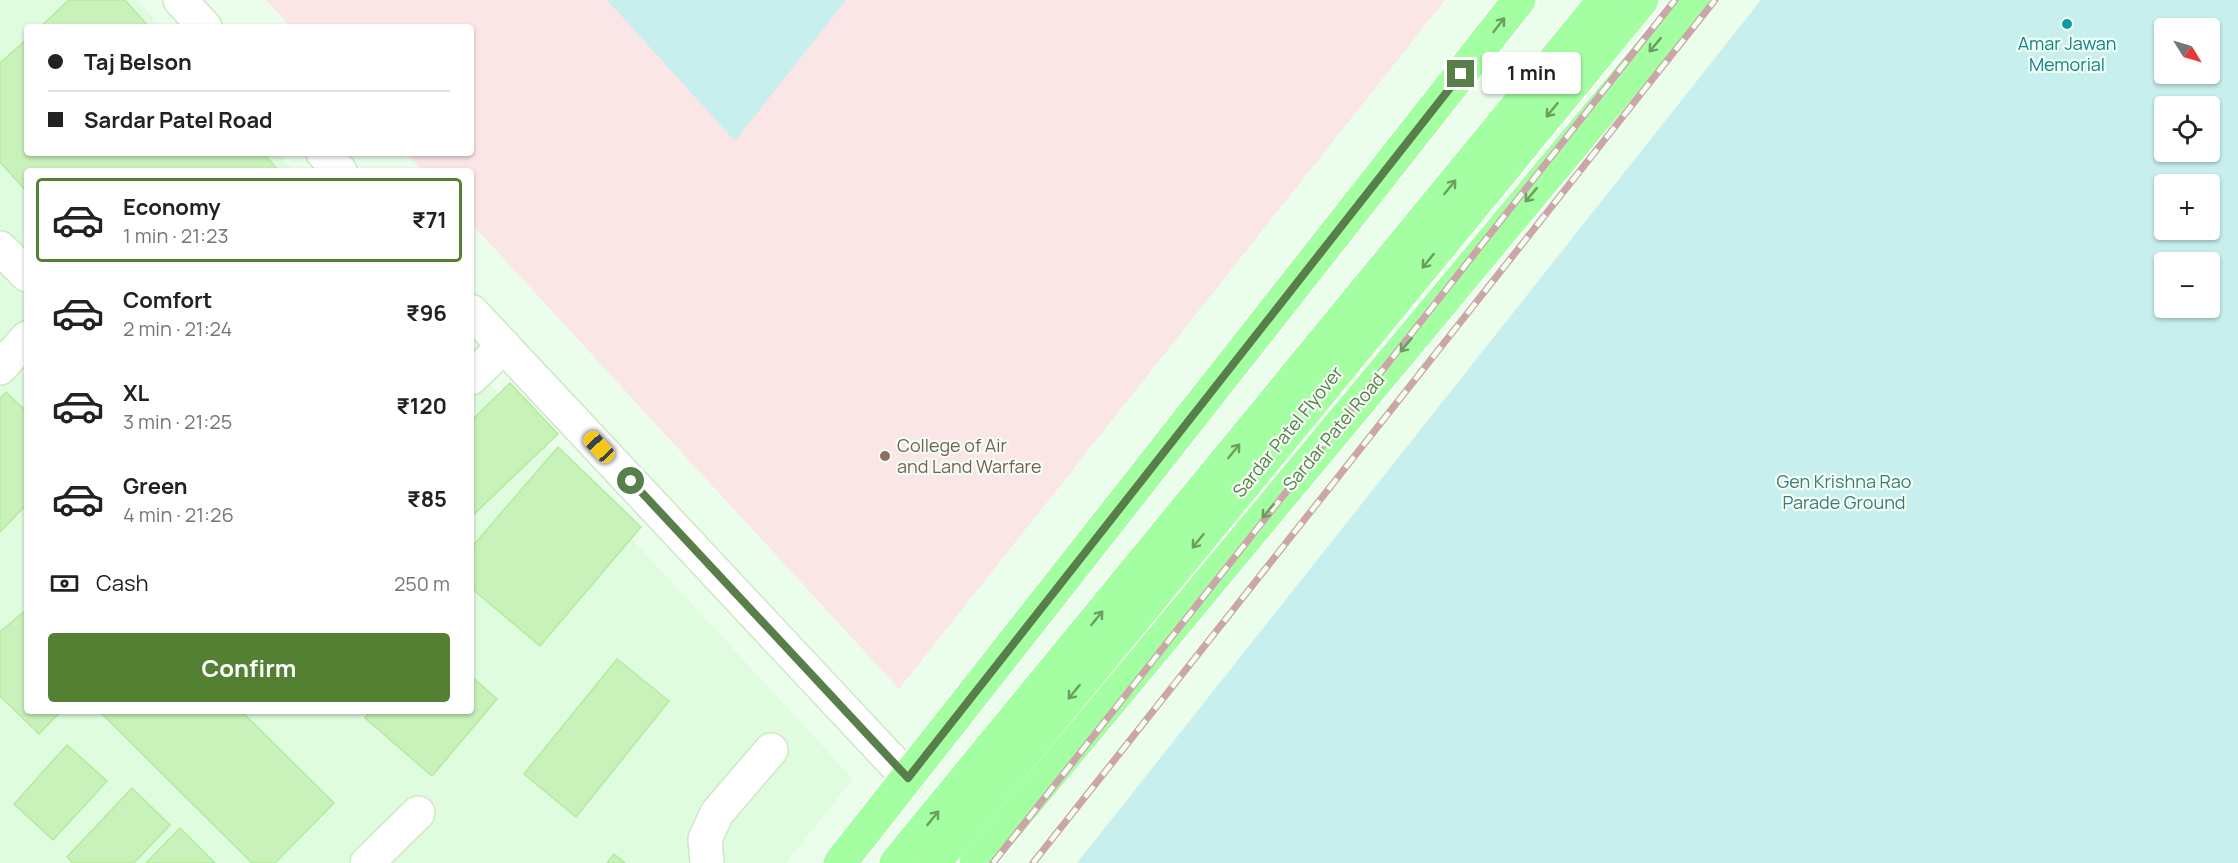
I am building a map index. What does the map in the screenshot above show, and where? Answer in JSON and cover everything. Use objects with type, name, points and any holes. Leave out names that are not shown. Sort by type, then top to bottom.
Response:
[{"type":"main road","points":[[844,861],[1519,0]]},
{"type":"main road","name":"Sardar Patel Flyover","points":[[896,863],[1604,0]]},
{"type":"main road","name":"Sardar Patel Flyover","points":[[934,863],[1642,0]]},
{"type":"main road","name":"Sardar Patel Road","points":[[976,863],[1693,0]]},
{"type":"street","points":[[180,0],[202,24]]},
{"type":"street","points":[[326,156],[337,168]]},
{"type":"street","points":[[0,248],[24,272]]},
{"type":"street","points":[[474,314],[908,778]]},
{"type":"street","points":[[0,368],[24,341]]},
{"type":"street","points":[[474,375],[504,346]]},
{"type":"street","points":[[707,863],[705,839],[717,813],[771,750]]},
{"type":"street","points":[[367,863],[418,813]]},
{"type":"shaded area","points":[[0,0],[137,0],[159,24],[24,24],[24,156],[281,156],[291,168],[24,168],[24,714],[474,714],[474,367],[853,779],[786,863],[0,863]]},
{"type":"shaded area","name":"College of Air and Land Warfare","points":[[266,0],[1445,0],[899,689],[474,226],[474,168],[420,168],[410,156],[474,156],[474,24],[288,24]]},
{"type":"green space","points":[[607,0],[846,0],[735,141]]},
{"type":"green space","name":"Gen Krishna Rao Parade Ground","points":[[1761,0],[2238,0],[2238,863],[1077,863]]},
{"type":"building","points":[[69,0],[125,0],[146,24],[43,24]]},
{"type":"building","points":[[24,42],[24,156],[266,156],[276,168],[24,168],[24,189],[0,162],[0,63]]},
{"type":"building","points":[[510,383],[558,434],[474,514],[474,418]]},
{"type":"building","points":[[6,392],[24,409],[24,507],[0,532],[0,399]]},
{"type":"building","points":[[558,447],[641,527],[540,646],[474,591],[474,545]]},
{"type":"building","points":[[24,612],[24,714],[58,714],[39,734],[0,696],[0,632]]},
{"type":"building","points":[[617,659],[669,701],[576,817],[524,774]]},
{"type":"building","points":[[474,679],[497,699],[432,776],[365,718],[368,714],[474,714]]},
{"type":"building","points":[[102,714],[244,714],[334,803],[275,863],[252,863]]},
{"type":"building","points":[[67,745],[107,781],[53,840],[14,804]]},
{"type":"building","points":[[132,788],[170,825],[134,863],[73,863],[67,857]]},
{"type":"building","points":[[180,828],[215,863],[146,863]]},
{"type":"building","points":[[614,854],[625,863],[607,863]]},
{"type":"railway","points":[[993,863],[1675,0]]},
{"type":"railway","points":[[1033,863],[1715,0]]},
{"type":"place","name":"Amar Jawan Memorial","points":[[2067,24]]},
{"type":"place","name":"College of Air and Land Warfare","points":[[885,456]]},
{"type":"route","points":[[631,481],[908,778],[1461,74]]}]
